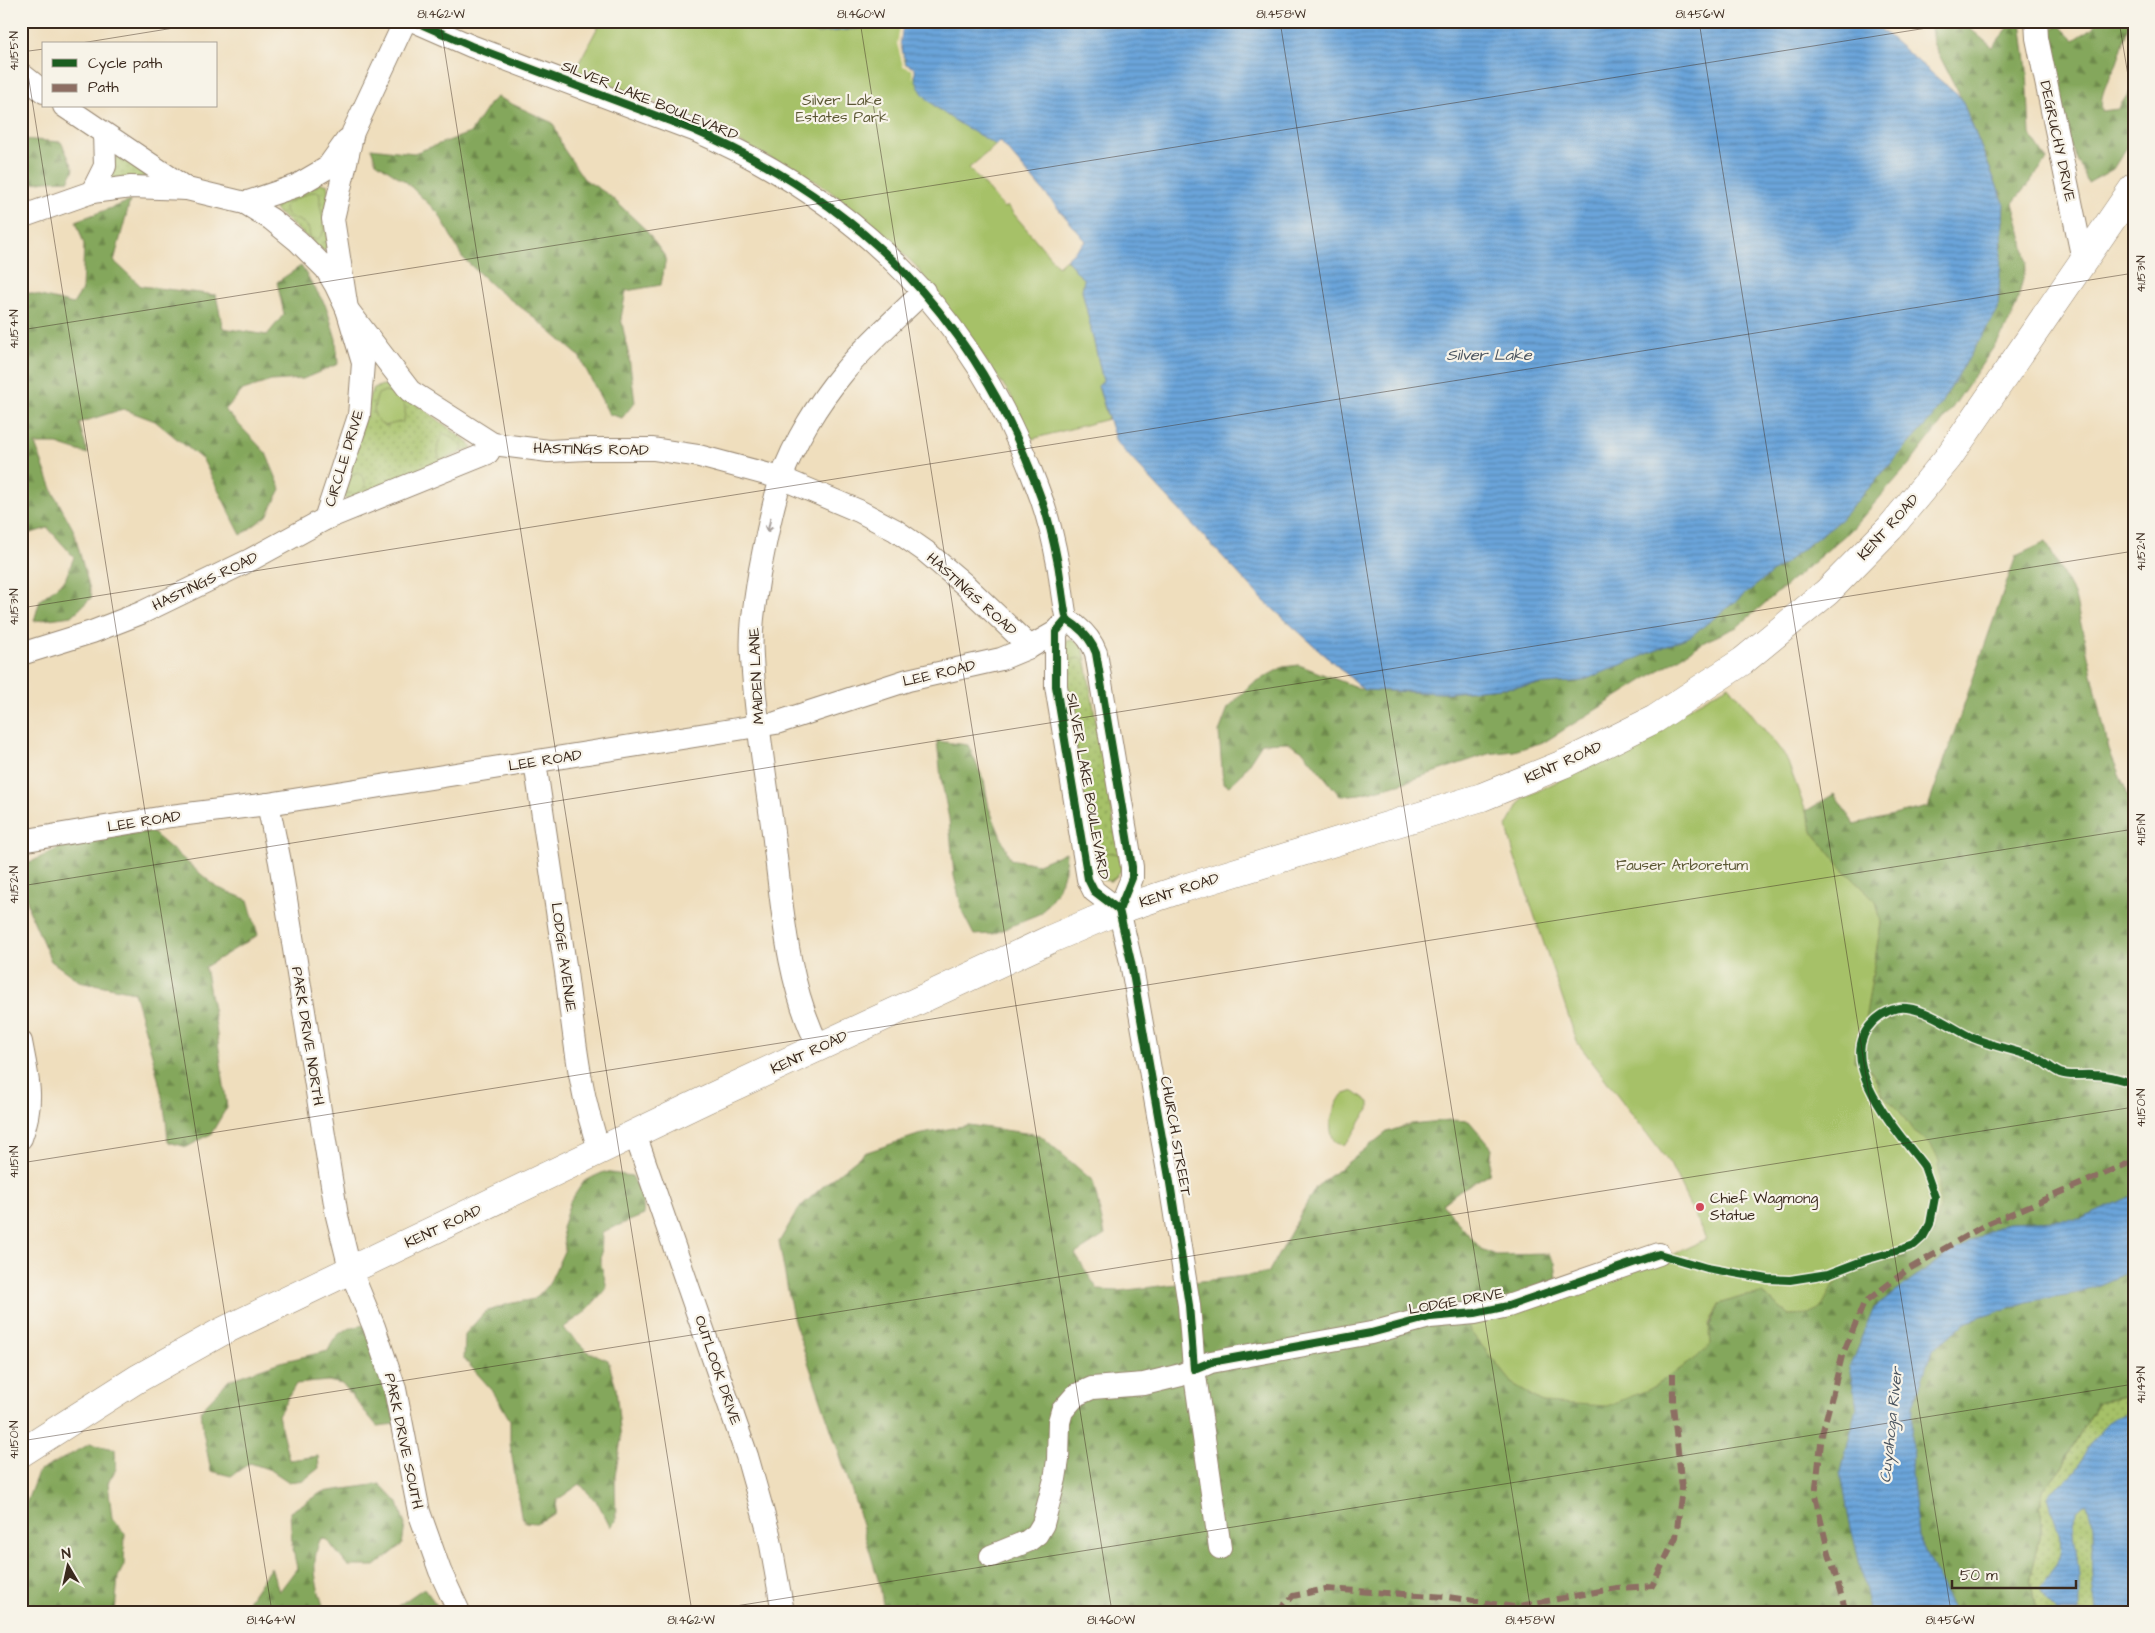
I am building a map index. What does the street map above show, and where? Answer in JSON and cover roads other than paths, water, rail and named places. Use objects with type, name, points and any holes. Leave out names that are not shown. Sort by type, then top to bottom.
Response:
[{"type":"main road","name":"KENT ROAD","points":[[21,1454],[185,1351],[350,1269],[818,1047],[1051,939],[1119,910],[1184,888],[1482,797],[1566,763],[1656,719],[1743,661],[1828,592],[1890,528],[1948,458],[2134,187]]},
{"type":"street","name":"CIRCLE DRIVE","points":[[245,203],[296,186],[327,168],[353,132],[405,21]]},
{"type":"street","name":"SILVER LAKE BOULEVARD","points":[[414,21],[471,46],[599,93],[729,145],[797,183],[830,205],[891,258],[924,291],[975,360],[996,394],[1028,461],[1050,528],[1062,625],[1056,686],[1088,879],[1094,892],[1119,910],[1132,878],[1132,867],[1096,654],[1092,643],[1086,636],[1062,625]]},
{"type":"street","name":"DEGRUCHY DRIVE","points":[[2036,21],[2037,38],[2083,260]]},
{"type":"street","points":[[21,74],[42,90]]},
{"type":"street","points":[[67,108],[187,189]]},
{"type":"street","name":"CIRCLE DRIVE","points":[[353,132],[333,219],[347,309],[410,391],[493,444]]},
{"type":"street","points":[[92,192],[105,166],[104,134]]},
{"type":"street","points":[[21,217],[92,192],[131,187],[187,189],[245,203]]},
{"type":"street","name":"CIRCLE DRIVE","points":[[245,203],[271,219],[326,269],[347,309],[364,363],[359,416],[325,519]]},
{"type":"street","name":"MAIDEN LANE","points":[[818,1047],[806,1022],[793,965],[758,726],[752,655],[753,614],[766,541],[782,478],[796,446],[816,410],[843,372],[924,291]]},
{"type":"street","name":"HASTINGS ROAD","points":[[21,654],[92,632],[141,613],[250,560],[325,519],[488,453],[493,444],[549,451],[587,448],[654,449],[699,456],[782,478],[859,511],[895,530],[925,551],[964,584],[1030,647]]},
{"type":"street","name":"LEE ROAD","points":[[21,841],[171,816],[268,804],[758,726],[800,716],[908,680],[1001,658],[1030,647],[1062,625]]},
{"type":"street","name":"LODGE AVENUE","points":[[535,762],[552,869],[577,1055],[590,1124],[600,1151]]},
{"type":"street","name":"PARK DRIVE NORTH","points":[[268,804],[280,862],[337,1216],[350,1269]]},
{"type":"street","name":"CHURCH STREET","points":[[1119,910],[1131,962],[1189,1305],[1194,1369],[1220,1548]]},
{"type":"street","points":[[21,1042],[30,1093],[30,1106],[28,1119],[21,1138]]},
{"type":"street","name":"OUTLOOK DRIVE","points":[[635,1134],[747,1456],[768,1534],[783,1612]]},
{"type":"street","name":"LODGE DRIVE","points":[[991,1556],[1028,1541],[1037,1534],[1043,1524],[1055,1479],[1058,1460],[1059,1422],[1062,1410],[1076,1395],[1092,1388],[1144,1384],[1170,1378],[1211,1362],[1371,1333],[1430,1318],[1475,1313],[1508,1306],[1659,1254]]},
{"type":"street","name":"PARK DRIVE SOUTH","points":[[350,1269],[374,1327],[393,1383],[419,1512],[429,1542],[459,1612]]},
{"type":"water","points":[[719,21],[877,21],[874,27],[818,33],[734,26]]},
{"type":"water","name":"Silver Lake","points":[[903,21],[1871,21],[1961,98],[2004,203],[1998,310],[1932,418],[1840,520],[1691,636],[1582,681],[1444,693],[1364,690],[1263,600],[1116,442],[1098,386],[1103,381],[1082,290],[1084,280],[1066,259],[1086,241],[1000,141],[996,145],[958,123],[932,104],[922,93],[916,81],[915,69],[906,64],[900,43]]},
{"type":"water","name":"Cuyahoga River","points":[[2134,1195],[2134,1272],[2127,1273],[2083,1292],[2027,1302],[1967,1322],[1932,1350],[1913,1406],[1911,1474],[1918,1536],[1953,1612],[1871,1612],[1848,1514],[1841,1472],[1857,1407],[1849,1368],[1873,1309],[1943,1257],[2007,1222],[2081,1219]]},
{"type":"water","points":[[2134,1409],[2134,1612],[2097,1612],[2093,1580],[2093,1528],[2090,1510],[2086,1503],[2077,1511],[2074,1530],[2079,1576],[2079,1612],[2058,1612],[2046,1600],[2041,1588],[2057,1563],[2061,1543],[2048,1496],[2076,1471],[2090,1445],[2108,1422]]},
{"type":"place","name":"Chief Wagmong Statue","points":[[1700,1207]]},
{"type":"park label","name":"Silver Lake Estates Park","points":[[842,108]]},
{"type":"park label","name":"Fauser Arboretum","points":[[1682,865]]}]
